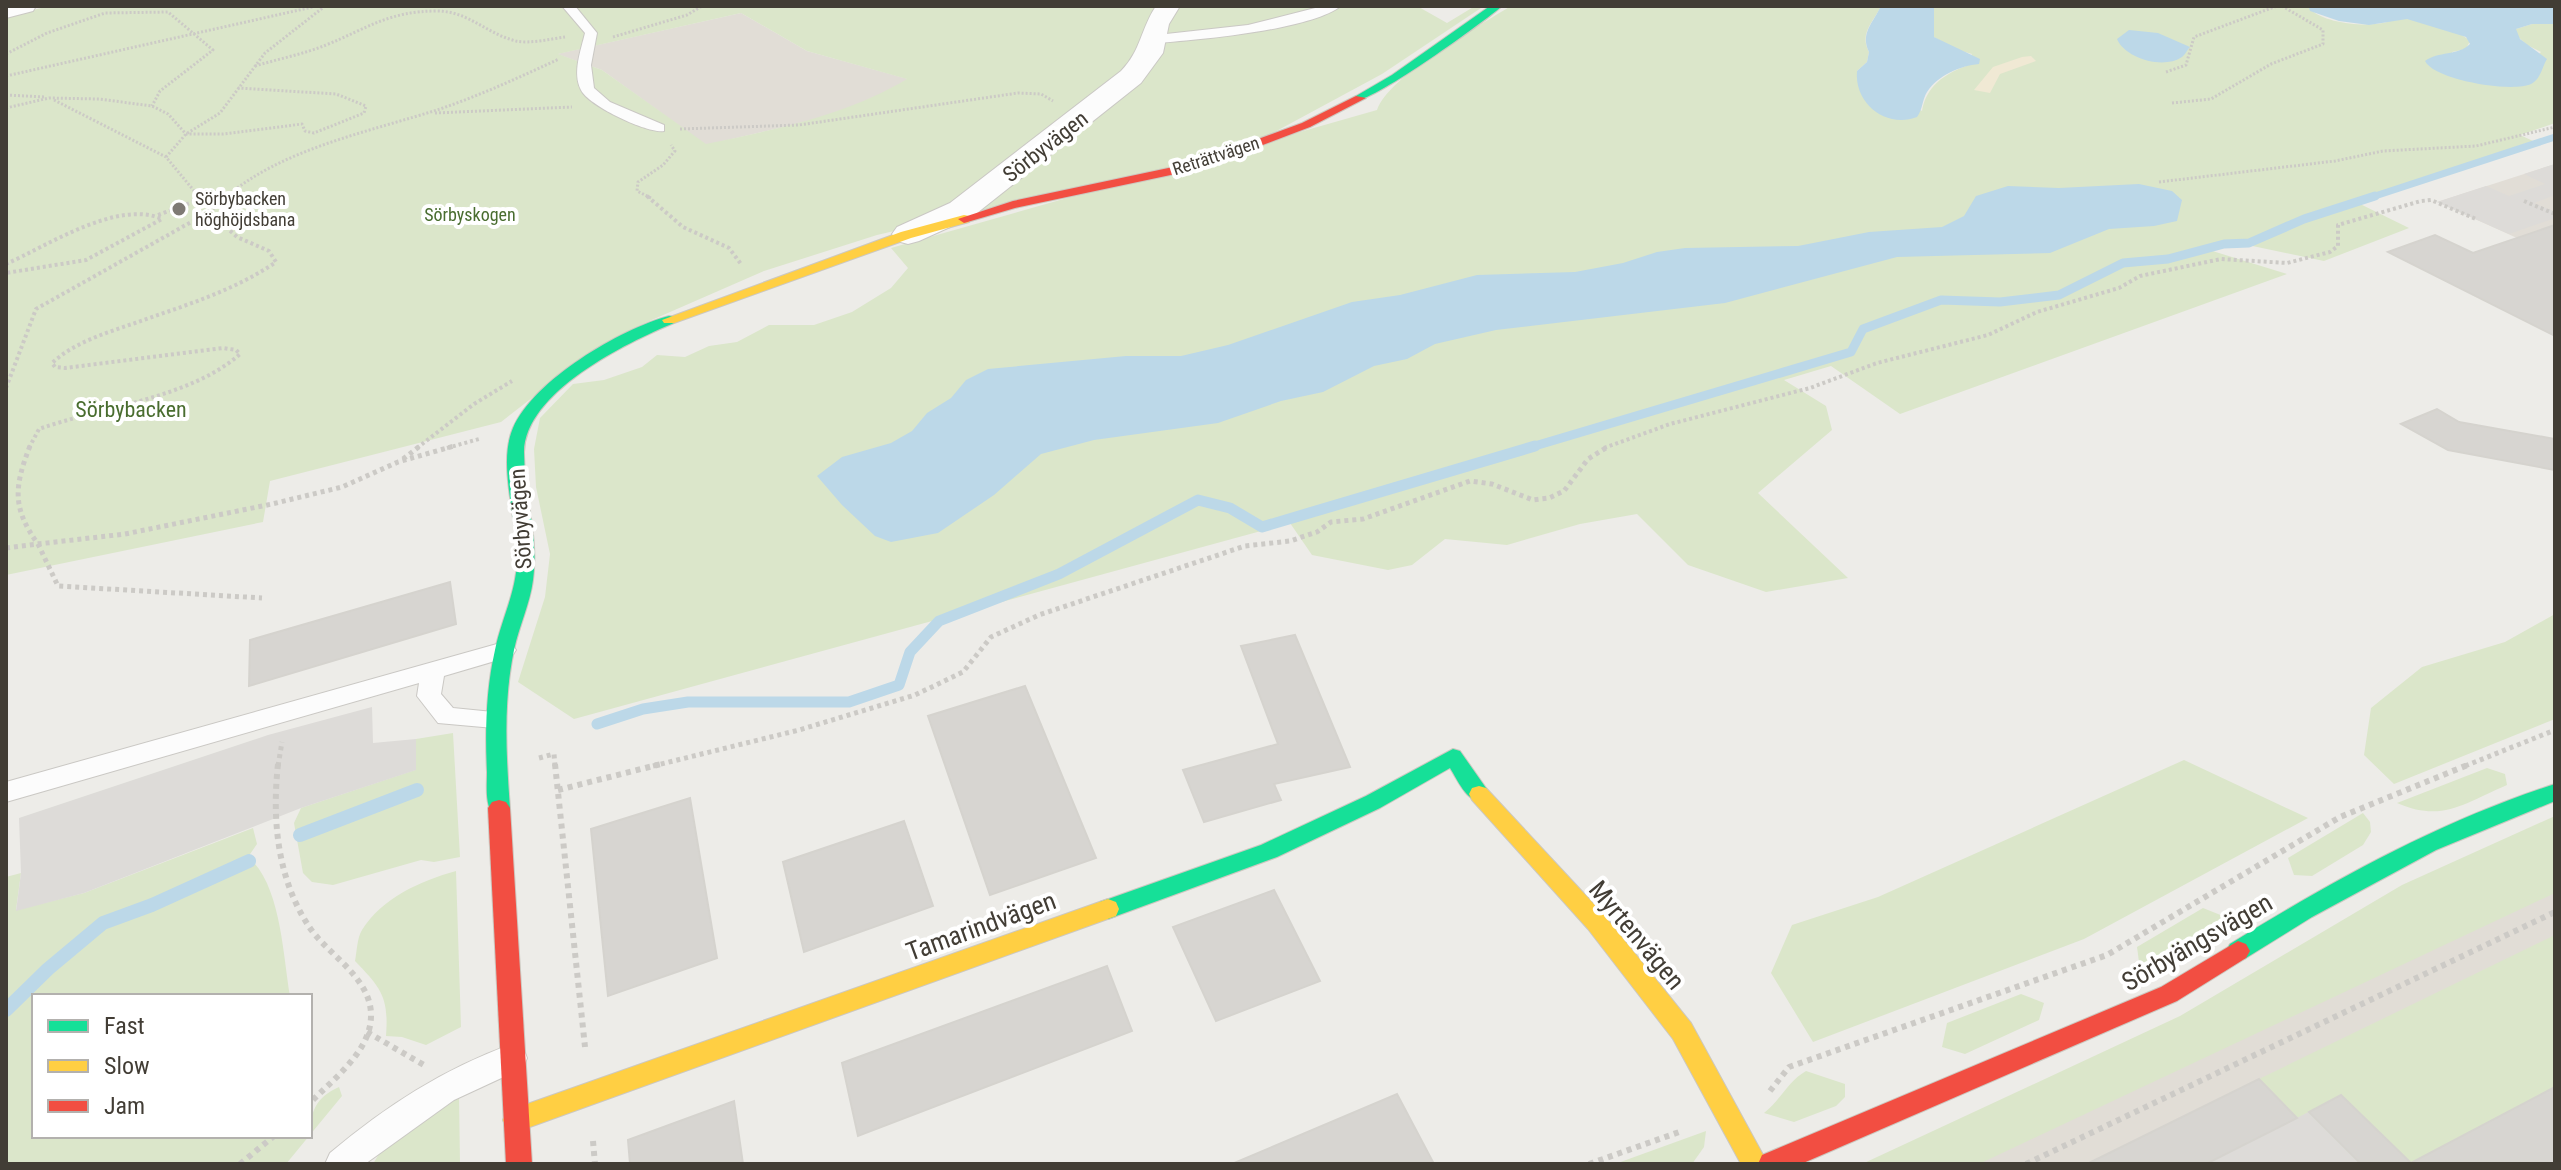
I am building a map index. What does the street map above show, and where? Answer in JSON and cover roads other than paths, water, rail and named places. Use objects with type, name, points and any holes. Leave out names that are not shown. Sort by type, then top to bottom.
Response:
[{"type":"street","points":[[6,11],[24,6]]},
{"type":"street","name":"Sörbyvägen","points":[[519,1164],[494,719],[504,650],[525,579],[526,553],[516,445],[523,429],[551,389],[617,343],[704,307],[906,235],[961,210],[1103,101],[1144,63],[1157,39],[1156,24],[1168,6]]},
{"type":"street","name":"Reträttvägen","points":[[906,235],[1013,205],[1195,166],[1306,125],[1378,89],[1457,30],[1497,6]]},
{"type":"street","name":"Tamarindvägen","points":[[516,1120],[1269,851],[1373,802],[1453,757]]},
{"type":"street","name":"Myrtenvägen","points":[[1453,757],[1485,803],[1596,922],[1682,1031],[1755,1164]]},
{"type":"street","name":"Sörbyängsvägen","points":[[1771,1164],[2169,994],[2304,910],[2428,844],[2555,792]]},
{"type":"lane","points":[[568,6],[589,39],[584,65],[587,89],[605,105],[659,128]]},
{"type":"lane","points":[[1157,39],[1214,35],[1301,19],[1335,6]]},
{"type":"lane","points":[[6,792],[504,650]]},
{"type":"lane","points":[[433,671],[429,696],[447,717],[494,719]]},
{"type":"lane","points":[[341,1164],[375,1134],[457,1083],[480,1069],[512,1058]]},
{"type":"water","points":[[1881,6],[1934,6],[1934,37],[1980,59],[1979,64],[1943,76],[1927,92],[1917,117],[1906,120],[1895,120],[1875,111],[1861,94],[1857,83],[1857,71],[1867,62],[1867,34]]},
{"type":"water","points":[[2555,6],[2555,24],[2532,24],[2516,29],[2520,39],[2547,59],[2534,82],[2521,86],[2491,86],[2443,74],[2425,61],[2465,48],[2470,44],[2466,37],[2407,19],[2369,25],[2339,21],[2310,11],[2309,8]]},
{"type":"water","points":[[2129,30],[2158,33],[2190,47],[2174,61],[2145,60],[2128,52],[2117,39]]},
{"type":"water","points":[[2139,184],[2172,191],[2182,200],[2177,221],[2109,229],[2050,253],[1897,257],[1725,303],[1496,330],[1435,344],[1407,359],[1374,366],[1323,392],[1281,401],[1218,423],[1094,440],[1041,454],[994,495],[938,533],[891,542],[875,536],[817,476],[842,457],[891,443],[912,431],[927,413],[951,398],[966,380],[988,369],[1126,356],[1181,356],[1228,345],[1352,302],[1400,295],[1477,275],[1575,272],[1685,248],[1798,246],[1869,232],[1942,227],[1964,216],[1976,196],[2008,186],[2059,188]]},
{"type":"waterway","points":[[2369,198],[2555,137]]},
{"type":"waterway","points":[[1528,448],[1851,352],[1863,329],[1941,300],[2000,302],[2059,295],[2123,263],[2168,259],[2224,244],[2249,243],[2304,219],[2375,196]]},
{"type":"waterway","points":[[597,724],[643,709],[688,702],[849,702],[899,685],[910,652],[939,621],[1059,574],[1198,500],[1230,508],[1262,527],[1535,446]]},
{"type":"waterway","points":[[300,835],[417,790]]},
{"type":"waterway","points":[[6,1010],[48,969],[103,923],[152,905],[249,861]]},
{"type":"place","name":"Sörbybacken höghöjdsbana","points":[[179,209]]},
{"type":"park label","name":"Sörbyskogen","points":[[470,215]]},
{"type":"park label","name":"Sörbybacken","points":[[131,409]]}]
